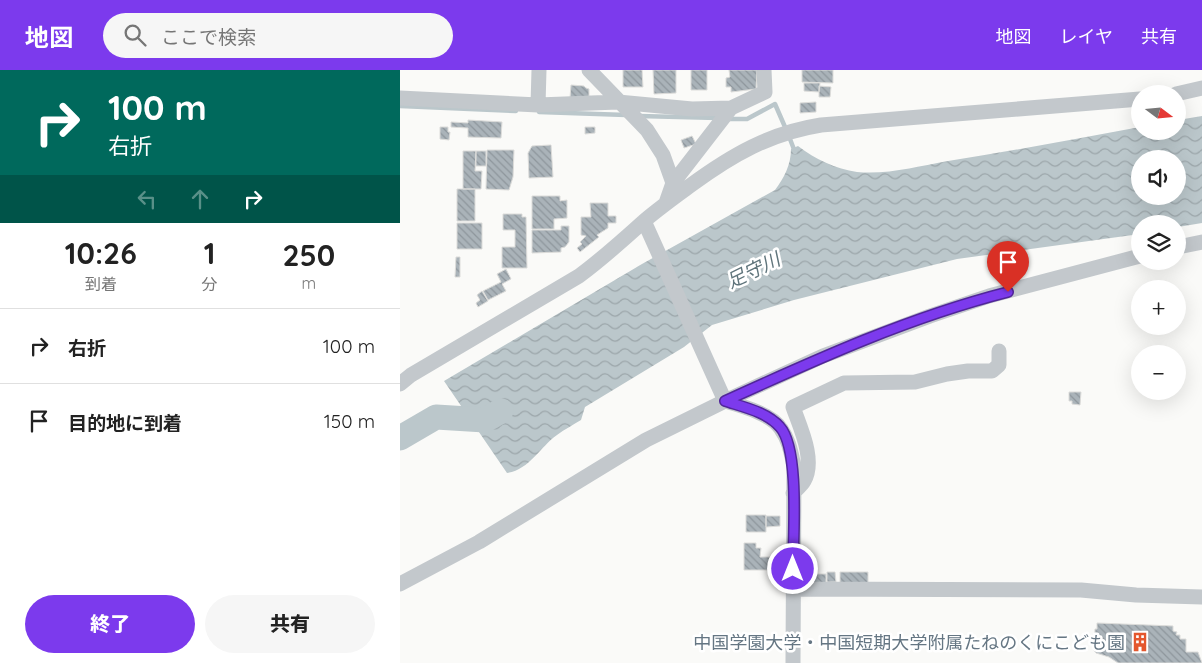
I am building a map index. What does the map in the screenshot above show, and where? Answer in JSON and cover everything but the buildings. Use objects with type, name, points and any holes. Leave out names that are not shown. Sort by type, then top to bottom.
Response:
[{"type":"street","points":[[538,105],[539,70]]},
{"type":"street","points":[[589,70],[640,122],[655,142],[663,155],[673,183]]},
{"type":"street","points":[[666,203],[673,183],[726,114],[765,92],[764,70]]},
{"type":"street","points":[[1186,92],[1202,88]]},
{"type":"street","points":[[400,98],[538,105],[621,104],[692,109],[726,114]]},
{"type":"street","points":[[400,384],[411,375],[579,276],[646,225],[666,203],[720,165],[747,148],[783,134],[821,125],[1131,100]]},
{"type":"street","points":[[646,225],[724,398],[765,416],[781,427],[789,444],[794,466],[793,663]]},
{"type":"street","points":[[1186,246],[1202,242]]},
{"type":"street","points":[[400,584],[479,542],[646,440],[724,398],[823,356],[930,316],[989,296],[1131,258]]},
{"type":"street","points":[[794,493],[805,480],[808,465],[807,444],[793,407],[844,383],[915,382],[954,373],[992,371],[999,366],[999,351]]},
{"type":"street","points":[[793,588],[1081,590],[1202,597]]},
{"type":"water","points":[[1202,116],[1202,223],[1186,226],[1186,215],[1131,215],[1131,235],[957,259],[794,300],[712,325],[684,347],[585,407],[581,420],[557,435],[528,463],[515,471],[507,473],[444,381],[642,264],[775,190],[786,171],[791,149],[798,146],[811,155],[834,166],[868,173],[903,170],[1131,129],[1131,140],[1186,140],[1186,119]]},
{"type":"waterway","points":[[726,119],[747,119],[775,104],[785,127]]},
{"type":"waterway","points":[[400,106],[516,111]]},
{"type":"waterway","points":[[539,112],[626,115]]},
{"type":"waterway","points":[[639,116],[718,118]]},
{"type":"waterway","points":[[790,139],[795,152]]},
{"type":"waterway","name":"足守川","points":[[400,438],[436,417],[485,420],[501,411]]},
{"type":"place","name":"中国学園大学・中国短期大学附属たねのくにこども園","points":[[1140,642]]},
{"type":"route","points":[[793,569],[794,466],[789,444],[781,427],[765,416],[725,401],[823,356],[930,316],[989,296],[1008,292]]}]
